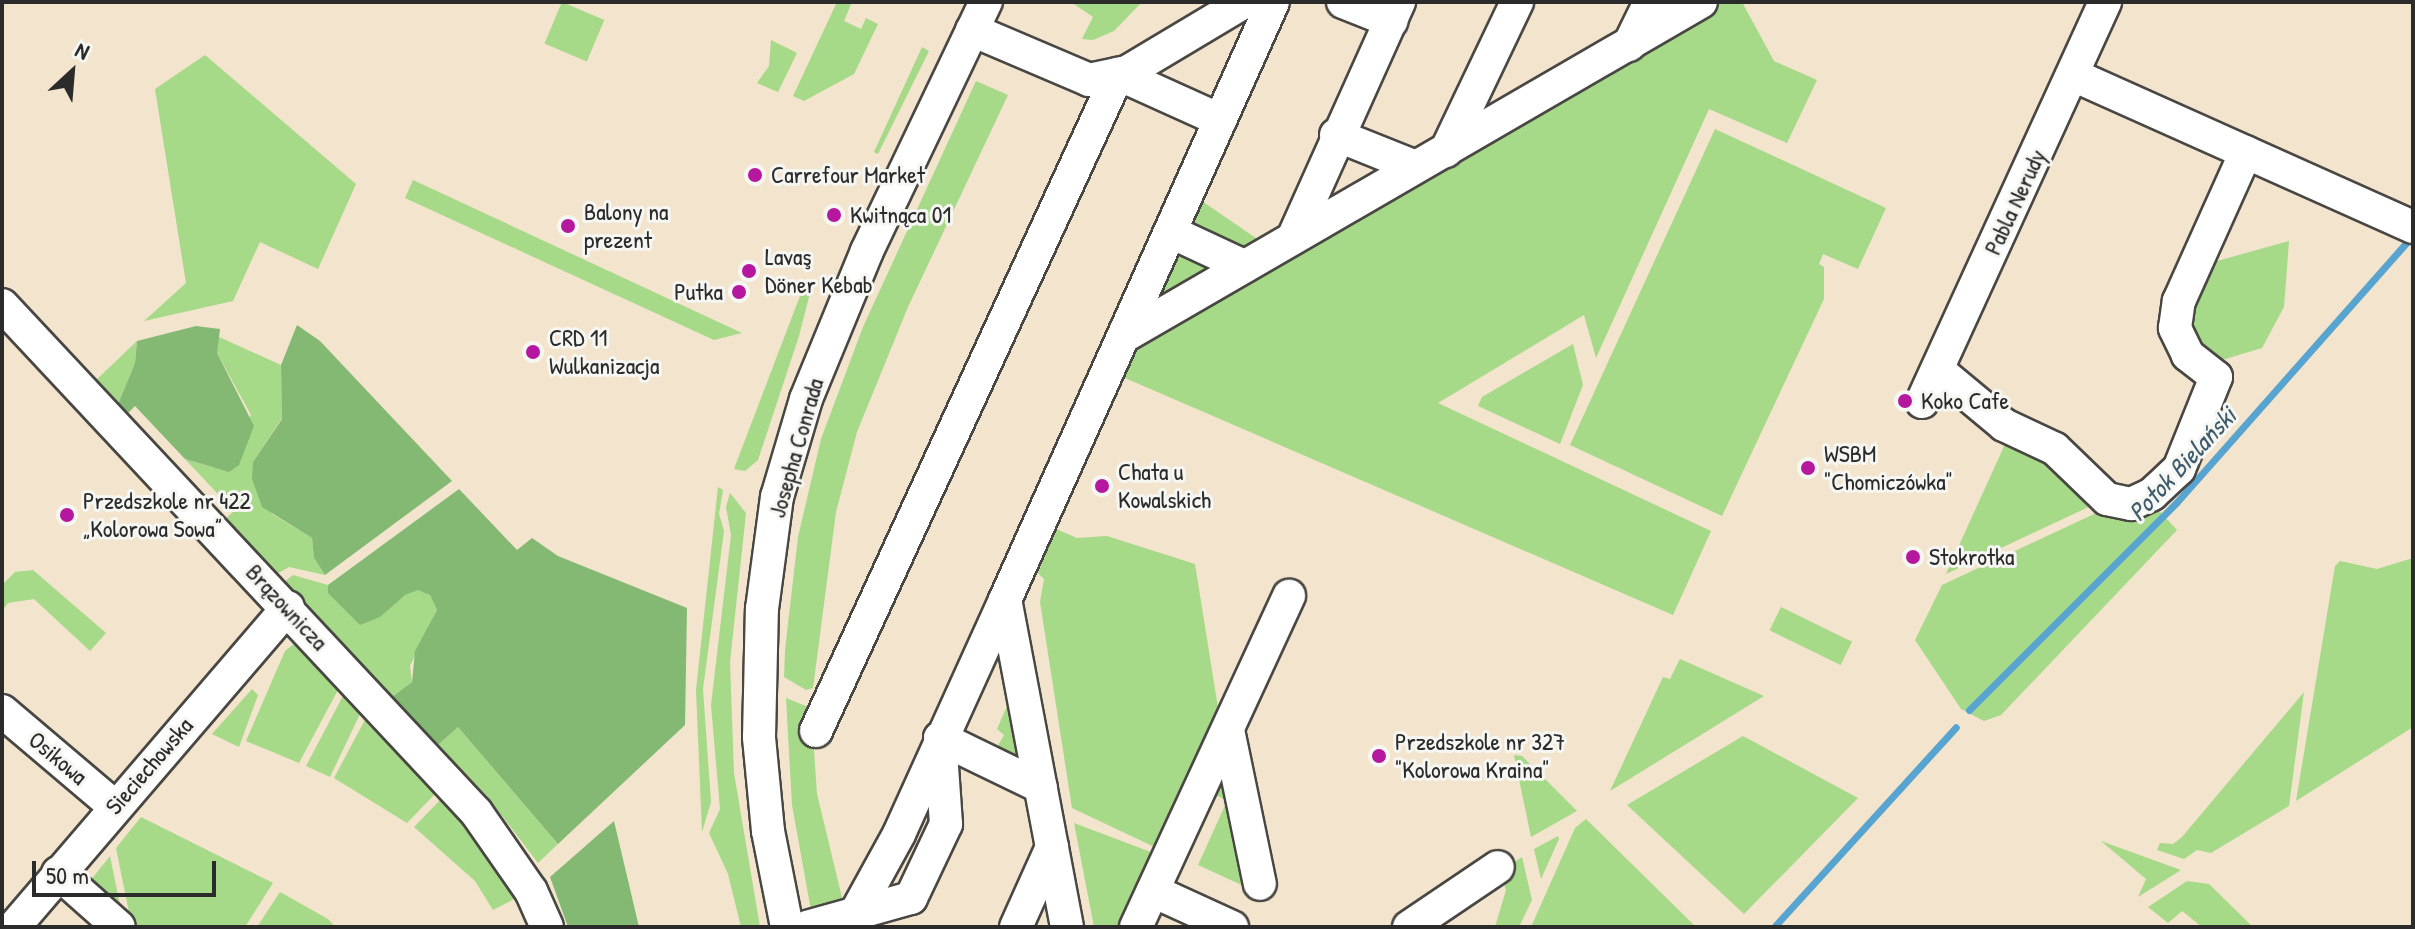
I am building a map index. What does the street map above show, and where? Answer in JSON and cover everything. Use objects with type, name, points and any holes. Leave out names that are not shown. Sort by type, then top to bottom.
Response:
[{"type":"street","points":[[979,16],[1089,80],[1118,74],[1244,2]]},
{"type":"street","points":[[807,927],[854,916],[899,834],[1273,2]]},
{"type":"street","points":[[1293,238],[1336,135],[1395,12],[1343,2]]},
{"type":"street","points":[[1446,151],[1517,2]]},
{"type":"street","points":[[1629,45],[1650,2]]},
{"type":"street","points":[[1123,337],[1413,166],[1446,151],[1701,2]]},
{"type":"street","name":"Pabla Nerudy","points":[[1922,402],[2105,2]]},
{"type":"street","name":"Josepha Conrada","points":[[787,927],[768,831],[759,737],[762,609],[777,497],[806,399],[867,251],[979,16]]},
{"type":"street","points":[[1118,74],[1220,120]]},
{"type":"street","points":[[816,731],[1118,74]]},
{"type":"street","points":[[2073,75],[2409,226]]},
{"type":"street","points":[[1336,135],[1413,166]]},
{"type":"street","points":[[1938,370],[2004,425],[2055,449],[2107,499],[2131,504],[2152,494],[2179,469],[2216,377],[2188,355],[2175,328],[2179,301],[2246,152]]},
{"type":"street","points":[[1171,232],[1244,266]]},
{"type":"street","name":"Brązownicza","points":[[2,305],[288,607],[476,812],[531,891],[547,927]]},
{"type":"street","points":[[1136,927],[1289,596]]},
{"type":"street","points":[[1005,600],[1067,927]]},
{"type":"street","name":"Sieciechowska","points":[[14,927],[114,806],[288,607]]},
{"type":"street","name":"Osikowa","points":[[2,711],[114,806]]},
{"type":"street","points":[[1228,730],[1260,884]]},
{"type":"street","points":[[940,738],[1041,787]]},
{"type":"street","points":[[1016,927],[1052,847]]},
{"type":"street","points":[[1409,927],[1498,867]]},
{"type":"street","points":[[58,873],[119,927]]},
{"type":"street","points":[[1153,891],[1232,927]]},
{"type":"green space","points":[[562,2],[604,20],[587,61],[544,43]]},
{"type":"green space","points":[[837,2],[852,2],[844,21],[861,29],[866,18],[878,24],[854,74],[804,101],[793,96]]},
{"type":"green space","points":[[1071,2],[1142,2],[1114,31],[1093,40],[1082,39],[1093,17]]},
{"type":"green space","points":[[1721,2],[1742,2],[1774,61],[1817,80],[1787,143],[1709,109],[1596,358],[1584,315],[1438,403],[1711,531],[1673,615],[1118,375],[1131,347]]},
{"type":"green space","points":[[771,40],[797,53],[778,92],[757,83],[769,66]]},
{"type":"green space","points":[[922,47],[929,51],[878,154],[874,152]]},
{"type":"green space","points":[[205,55],[356,184],[318,269],[260,242],[233,301],[144,321],[186,283],[155,89]]},
{"type":"green space","points":[[976,81],[1008,95],[908,307],[857,432],[836,512],[813,688],[806,690],[784,677],[785,650],[798,537],[821,439],[863,327]]},
{"type":"green space","points":[[1715,129],[1886,208],[1858,269],[1823,254],[1819,264],[1824,267],[1824,299],[1722,516],[1570,445]]},
{"type":"green space","points":[[413,180],[742,333],[714,340],[405,198]]},
{"type":"green space","points":[[1196,197],[1266,245],[1250,254],[1188,227]]},
{"type":"green space","points":[[2289,241],[2284,307],[2262,348],[2222,360],[2192,334],[2190,305],[2210,263]]},
{"type":"green space","points":[[1176,242],[1220,268],[1153,312]]},
{"type":"green space","points":[[803,288],[811,289],[799,336],[758,460],[745,471],[734,469]]},
{"type":"green space","points":[[297,325],[320,341],[452,481],[325,575],[314,558],[312,538],[262,507],[252,479],[253,462],[282,419],[281,365]]},
{"type":"green space","points":[[196,326],[220,329],[217,353],[254,426],[239,465],[229,472],[185,459],[135,406],[124,417],[116,409],[135,363],[137,341]]},
{"type":"green space","points":[[217,336],[281,365],[282,418],[253,462],[272,514],[312,538],[314,558],[325,575],[289,567],[275,575],[223,521],[234,511],[185,459],[215,468],[251,415],[217,353]]},
{"type":"green space","points":[[137,341],[135,363],[116,409],[94,382]]},
{"type":"green space","points":[[1573,344],[1583,385],[1560,444],[1478,406],[1482,397]]},
{"type":"green space","points":[[2006,442],[2044,458],[2097,503],[1946,574]]},
{"type":"green space","points":[[718,487],[723,490],[719,514],[724,531],[703,689],[711,802],[702,832],[696,690]]},
{"type":"green space","points":[[459,489],[517,550],[532,538],[558,556],[687,608],[685,725],[558,844],[458,727],[438,745],[392,697],[412,682],[415,651],[437,610],[430,595],[418,590],[405,595],[380,617],[360,625],[328,593],[328,585]]},
{"type":"green space","points":[[730,493],[746,513],[730,662],[734,773],[760,927],[741,927],[728,874],[709,833],[720,809],[711,705],[731,535],[726,507]]},
{"type":"green space","points":[[2152,503],[2177,530],[2001,715],[1984,721],[1961,709],[1915,640],[1942,585],[2107,508]]},
{"type":"green space","points":[[1056,529],[1077,538],[1107,536],[1195,564],[1222,733],[1165,852],[1072,808],[1040,602],[1044,579],[1038,573]]},
{"type":"green space","points":[[2413,558],[2413,727],[2296,801],[2335,566],[2340,561],[2377,569]]},
{"type":"green space","points":[[33,570],[106,633],[90,651],[34,599],[8,603],[2,611],[2,585],[15,572]]},
{"type":"green space","points":[[293,575],[328,585],[329,593],[360,624],[418,589],[430,595],[437,610],[410,666],[412,682],[392,697],[283,583]]},
{"type":"green space","points":[[1781,607],[1852,642],[1841,665],[1770,630]]},
{"type":"green space","points":[[295,643],[339,688],[299,763],[246,741],[285,651]]},
{"type":"green space","points":[[1680,659],[1764,696],[1610,791],[1663,677],[1670,679]]},
{"type":"green space","points":[[252,689],[258,695],[239,747],[212,734]]},
{"type":"green space","points":[[1013,692],[1024,750],[1017,763],[996,749],[1004,735],[997,729]]},
{"type":"green space","points":[[2304,692],[2289,806],[2211,853],[2197,850],[2184,859],[2157,850],[2160,843],[2173,844],[2182,837]]},
{"type":"green space","points":[[344,694],[361,712],[330,777],[306,766]]},
{"type":"green space","points":[[786,698],[811,708],[817,794],[845,910],[812,916],[792,805]]},
{"type":"green space","points":[[366,718],[437,792],[407,823],[334,778]]},
{"type":"green space","points":[[458,727],[558,844],[538,863],[487,796],[438,745]]},
{"type":"green space","points":[[1743,736],[1858,798],[1744,914],[1627,805]]},
{"type":"green space","points":[[1514,755],[1522,756],[1577,811],[1531,837]]},
{"type":"green space","points":[[1222,762],[1246,887],[1198,865],[1227,801],[1209,791]]},
{"type":"green space","points":[[442,798],[492,853],[518,897],[493,910],[475,881],[414,827]]},
{"type":"green space","points":[[141,817],[273,883],[245,927],[132,927],[116,848]]},
{"type":"green space","points":[[1586,819],[1696,927],[1531,927],[1575,828]]},
{"type":"green space","points":[[614,821],[639,927],[568,927],[550,877]]},
{"type":"green space","points":[[1074,823],[1164,857],[1132,927],[1094,927]]},
{"type":"green space","points":[[1558,836],[1559,839],[1541,879],[1534,849]]},
{"type":"green space","points":[[2101,841],[2181,870],[2138,897],[2146,879]]},
{"type":"green space","points":[[110,856],[123,920],[86,886]]},
{"type":"green space","points":[[1522,857],[1532,900],[1519,927],[1495,927],[1506,890],[1500,872]]},
{"type":"green space","points":[[2187,881],[2209,884],[2253,927],[2202,927],[2182,911],[2168,923],[2148,907]]},
{"type":"green space","points":[[280,892],[328,919],[335,927],[257,927]]},
{"type":"waterway","name":"Potok Bielański","points":[[1969,710],[2176,503],[2412,236]]},
{"type":"waterway","name":"Potok Bielański","points":[[1774,927],[1956,727]]},
{"type":"place","name":"Carrefour Market","points":[[755,175]]},
{"type":"place","name":"Kwitnąca 01","points":[[834,215]]},
{"type":"place","name":"Balony na prezent","points":[[568,226]]},
{"type":"place","name":"Lavaş Döner Kebab","points":[[749,271]]},
{"type":"place","name":"Putka","points":[[739,292]]},
{"type":"place","name":"CRD 11 Wulkanizacja","points":[[533,352]]},
{"type":"place","name":"Koko Cafe","points":[[1905,401]]},
{"type":"place","name":"WSBM \"Chomiczówka\"","points":[[1808,468]]},
{"type":"place","name":"Chata u Kowalskich","points":[[1102,486]]},
{"type":"place","name":"Przedszkole nr 422 „Kolorowa Sowa”","points":[[67,515]]},
{"type":"place","name":"Stokrotka","points":[[1913,557]]},
{"type":"place","name":"Przedszkole nr 327 \"Kolorowa Kraina\"","points":[[1379,756]]}]
